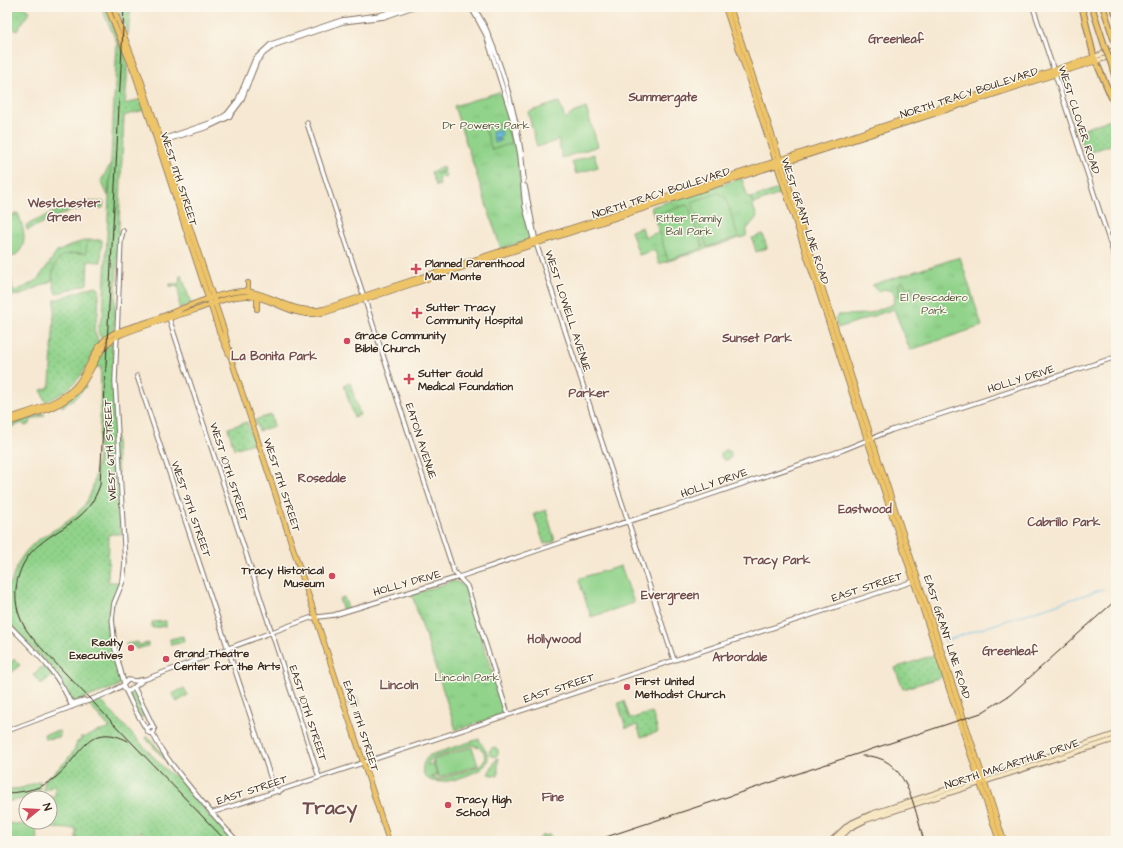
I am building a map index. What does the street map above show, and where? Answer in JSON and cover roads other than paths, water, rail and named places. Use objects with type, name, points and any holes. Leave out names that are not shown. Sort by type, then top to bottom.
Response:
[{"type":"highway","points":[[1082,7],[1096,58],[1116,108]]},
{"type":"highway","points":[[1092,7],[1116,80]]},
{"type":"highway","points":[[1103,7],[1116,44]]},
{"type":"highway","points":[[1113,7],[1116,14]]},
{"type":"main road","name":"WEST 11TH STREET","points":[[107,7],[132,66],[160,141]]},
{"type":"main road","name":"WEST 11TH STREET","points":[[113,7],[138,68],[212,302],[225,333],[230,358],[316,617]]},
{"type":"main road","name":"WEST GRANT LINE ROAD","points":[[725,7],[752,88],[779,161]]},
{"type":"main road","name":"WEST GRANT LINE ROAD","points":[[730,7],[870,440]]},
{"type":"main road","name":"NORTH TRACY BOULEVARD","points":[[212,302],[241,296],[260,298],[291,311],[308,315],[326,312],[535,241],[1054,72],[1116,50]]},
{"type":"main road","name":"NORTH TRACY BOULEVARD","points":[[1096,58],[1116,55]]},
{"type":"main road","points":[[752,88],[759,94]]},
{"type":"main road","points":[[244,291],[248,289],[248,283]]},
{"type":"main road","name":"NORTH TRACY BOULEVARD","points":[[212,302],[232,292],[244,291],[263,295],[292,308],[309,311],[325,309],[364,298]]},
{"type":"main road","points":[[256,309],[257,300],[260,298]]},
{"type":"main road","points":[[7,419],[44,405],[68,393],[82,378],[102,342],[117,334],[181,309],[212,302]]},
{"type":"main road","points":[[7,423],[49,408],[73,394],[83,383],[100,353],[109,341],[117,334],[169,318],[212,302]]},
{"type":"main road","name":"EAST GRANT LINE ROAD","points":[[870,440],[914,581],[1004,841]]},
{"type":"main road","name":"EAST GRANT LINE ROAD","points":[[870,440],[982,781],[999,841]]},
{"type":"main road","name":"EAST 11TH STREET","points":[[316,617],[389,841]]},
{"type":"main road","name":"NORTH MACARTHUR DRIVE","points":[[837,841],[850,828],[858,824],[1116,734]]},
{"type":"main road","name":"NORTH MACARTHUR DRIVE","points":[[831,841],[844,827],[858,819],[931,795],[982,781],[1116,739]]},
{"type":"street","points":[[160,141],[216,121],[226,114],[238,100],[255,59],[271,44],[342,20],[380,15],[405,7]]},
{"type":"street","points":[[160,141],[217,124],[229,116],[241,101],[258,61],[264,52],[275,45],[343,22],[380,18],[413,7]]},
{"type":"street","name":"WEST LOWELL AVENUE","points":[[471,7],[486,35],[514,124],[520,155],[525,206],[535,241],[674,660]]},
{"type":"street","name":"WEST LOWELL AVENUE","points":[[474,7],[487,32],[517,123],[523,155],[526,196],[535,241]]},
{"type":"street","name":"WEST CLOVER ROAD","points":[[1033,7],[1116,261]]},
{"type":"street","name":"EATON AVENUE","points":[[307,123],[454,572],[467,586],[508,714]]},
{"type":"street","name":"WEST 6TH STREET","points":[[123,231],[121,239],[115,390],[125,563],[123,581],[114,603],[112,618],[115,649],[123,684],[136,714],[211,813],[237,841]]},
{"type":"street","points":[[169,318],[181,309]]},
{"type":"street","name":"WEST 10TH STREET","points":[[169,318],[272,632]]},
{"type":"street","points":[[109,341],[115,343],[116,348]]},
{"type":"street","name":"HOLLY DRIVE","points":[[146,679],[316,617],[334,615],[459,577],[571,539],[628,522],[1116,357]]},
{"type":"street","name":"WEST 9TH STREET","points":[[137,376],[274,788],[279,792]]},
{"type":"street","name":"EAST STREET","points":[[211,813],[279,792],[363,762],[914,581]]},
{"type":"street","points":[[7,623],[54,673],[72,707]]},
{"type":"street","name":"EAST 10TH STREET","points":[[272,632],[320,777]]},
{"type":"street","name":"WEST 6TH STREET","points":[[119,666],[125,676],[132,680]]},
{"type":"street","points":[[111,692],[132,680],[146,679]]},
{"type":"street","points":[[7,731],[111,692],[130,690],[146,679]]},
{"type":"street","points":[[132,680],[155,729],[150,733]]},
{"type":"street","points":[[69,700],[72,703],[84,702]]},
{"type":"water","points":[[500,129],[502,135],[496,138],[496,140],[500,139],[501,141],[495,143],[492,132]]},
{"type":"waterway","points":[[944,641],[1103,589]]},
{"type":"railway","points":[[124,7],[100,485],[95,497],[83,514],[32,551],[21,569],[16,590],[16,601],[22,622],[26,630],[35,641],[226,841]]},
{"type":"railway","points":[[594,841],[981,713],[1010,695],[1116,600]]},
{"type":"railway","points":[[7,793],[33,789],[50,781],[65,769],[79,751],[94,738],[103,735],[114,736],[128,741]]},
{"type":"railway","points":[[862,756],[877,757],[889,763],[899,773],[912,799],[924,841]]},
{"type":"place","name":"Planned Parenthood Mar Monte","points":[[416,269]]},
{"type":"place","name":"Sutter Tracy Community Hospital","points":[[417,313]]},
{"type":"place","name":"Grace Community Bible Church","points":[[347,341]]},
{"type":"place","name":"Sutter Gould Medical Foundation","points":[[409,379]]},
{"type":"place","name":"Tracy Historical Museum","points":[[332,576]]},
{"type":"place","name":"Realty Executives","points":[[131,648]]},
{"type":"place","name":"Grand Theatre Center for the Arts","points":[[166,659]]},
{"type":"place","name":"First United Methodist Church","points":[[627,687]]},
{"type":"place","name":"Tracy High School","points":[[448,805]]},
{"type":"district","name":"Greenleaf","points":[[896,39]]},
{"type":"district","name":"Summergate","points":[[663,97]]},
{"type":"district","name":"Westchester Green","points":[[64,210]]},
{"type":"district","name":"Sunset Park","points":[[757,338]]},
{"type":"district","name":"La Bonita Park","points":[[274,356]]},
{"type":"district","name":"Parker","points":[[589,393]]},
{"type":"district","name":"Rosedale","points":[[322,478]]},
{"type":"district","name":"Eastwood","points":[[865,509]]},
{"type":"district","name":"Cabrillo Park","points":[[1064,522]]},
{"type":"district","name":"Tracy Park","points":[[777,560]]},
{"type":"district","name":"Evergreen","points":[[670,595]]},
{"type":"district","name":"Hollywood","points":[[554,639]]},
{"type":"district","name":"Greenleaf","points":[[1010,651]]},
{"type":"district","name":"Arbordale","points":[[740,657]]},
{"type":"district","name":"Lincoln","points":[[399,685]]},
{"type":"district","name":"Fine","points":[[553,797]]},
{"type":"district","name":"Tracy","points":[[330,808]]},
{"type":"park label","name":"Dr Powers Park","points":[[486,125]]},
{"type":"park label","name":"Ritter Family Ball Park","points":[[689,224]]},
{"type":"park label","name":"El Pescadero Park","points":[[934,303]]},
{"type":"park label","name":"Lincoln Park","points":[[467,677]]}]
